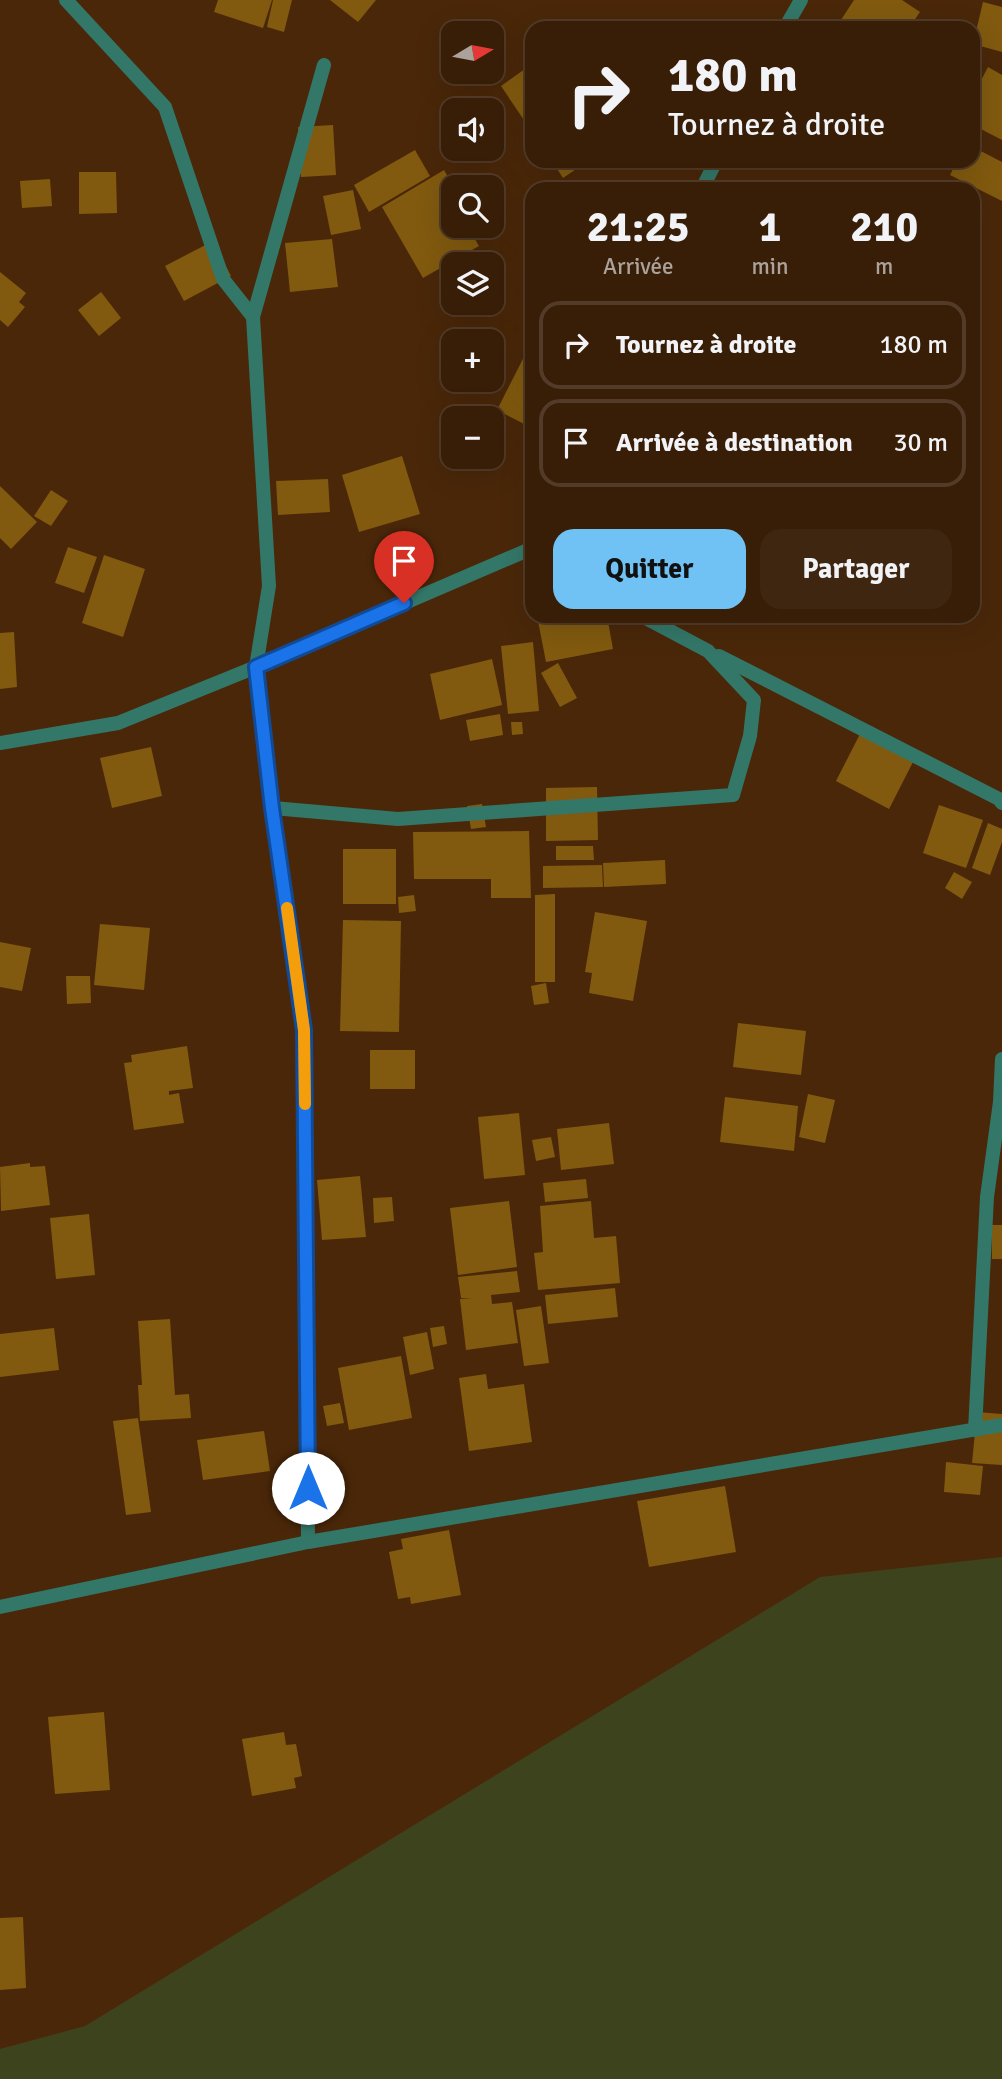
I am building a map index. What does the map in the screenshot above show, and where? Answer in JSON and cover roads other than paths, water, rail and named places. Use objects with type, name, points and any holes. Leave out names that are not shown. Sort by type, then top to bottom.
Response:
[{"type":"street","points":[[66,0],[165,107],[223,279],[253,317]]},
{"type":"street","points":[[789,21],[801,0]]},
{"type":"street","points":[[308,1542],[304,1030],[272,808],[256,667],[269,586],[253,317],[324,65]]},
{"type":"street","points":[[0,743],[118,723],[256,667],[525,551]]},
{"type":"street","points":[[656,623],[999,799],[1002,803]]},
{"type":"street","points":[[272,808],[398,820],[733,795],[750,736],[754,700],[708,650]]},
{"type":"street","points":[[975,1430],[987,1197],[1000,1102],[1002,1059]]},
{"type":"street","points":[[0,1607],[308,1542],[1002,1425]]}]
